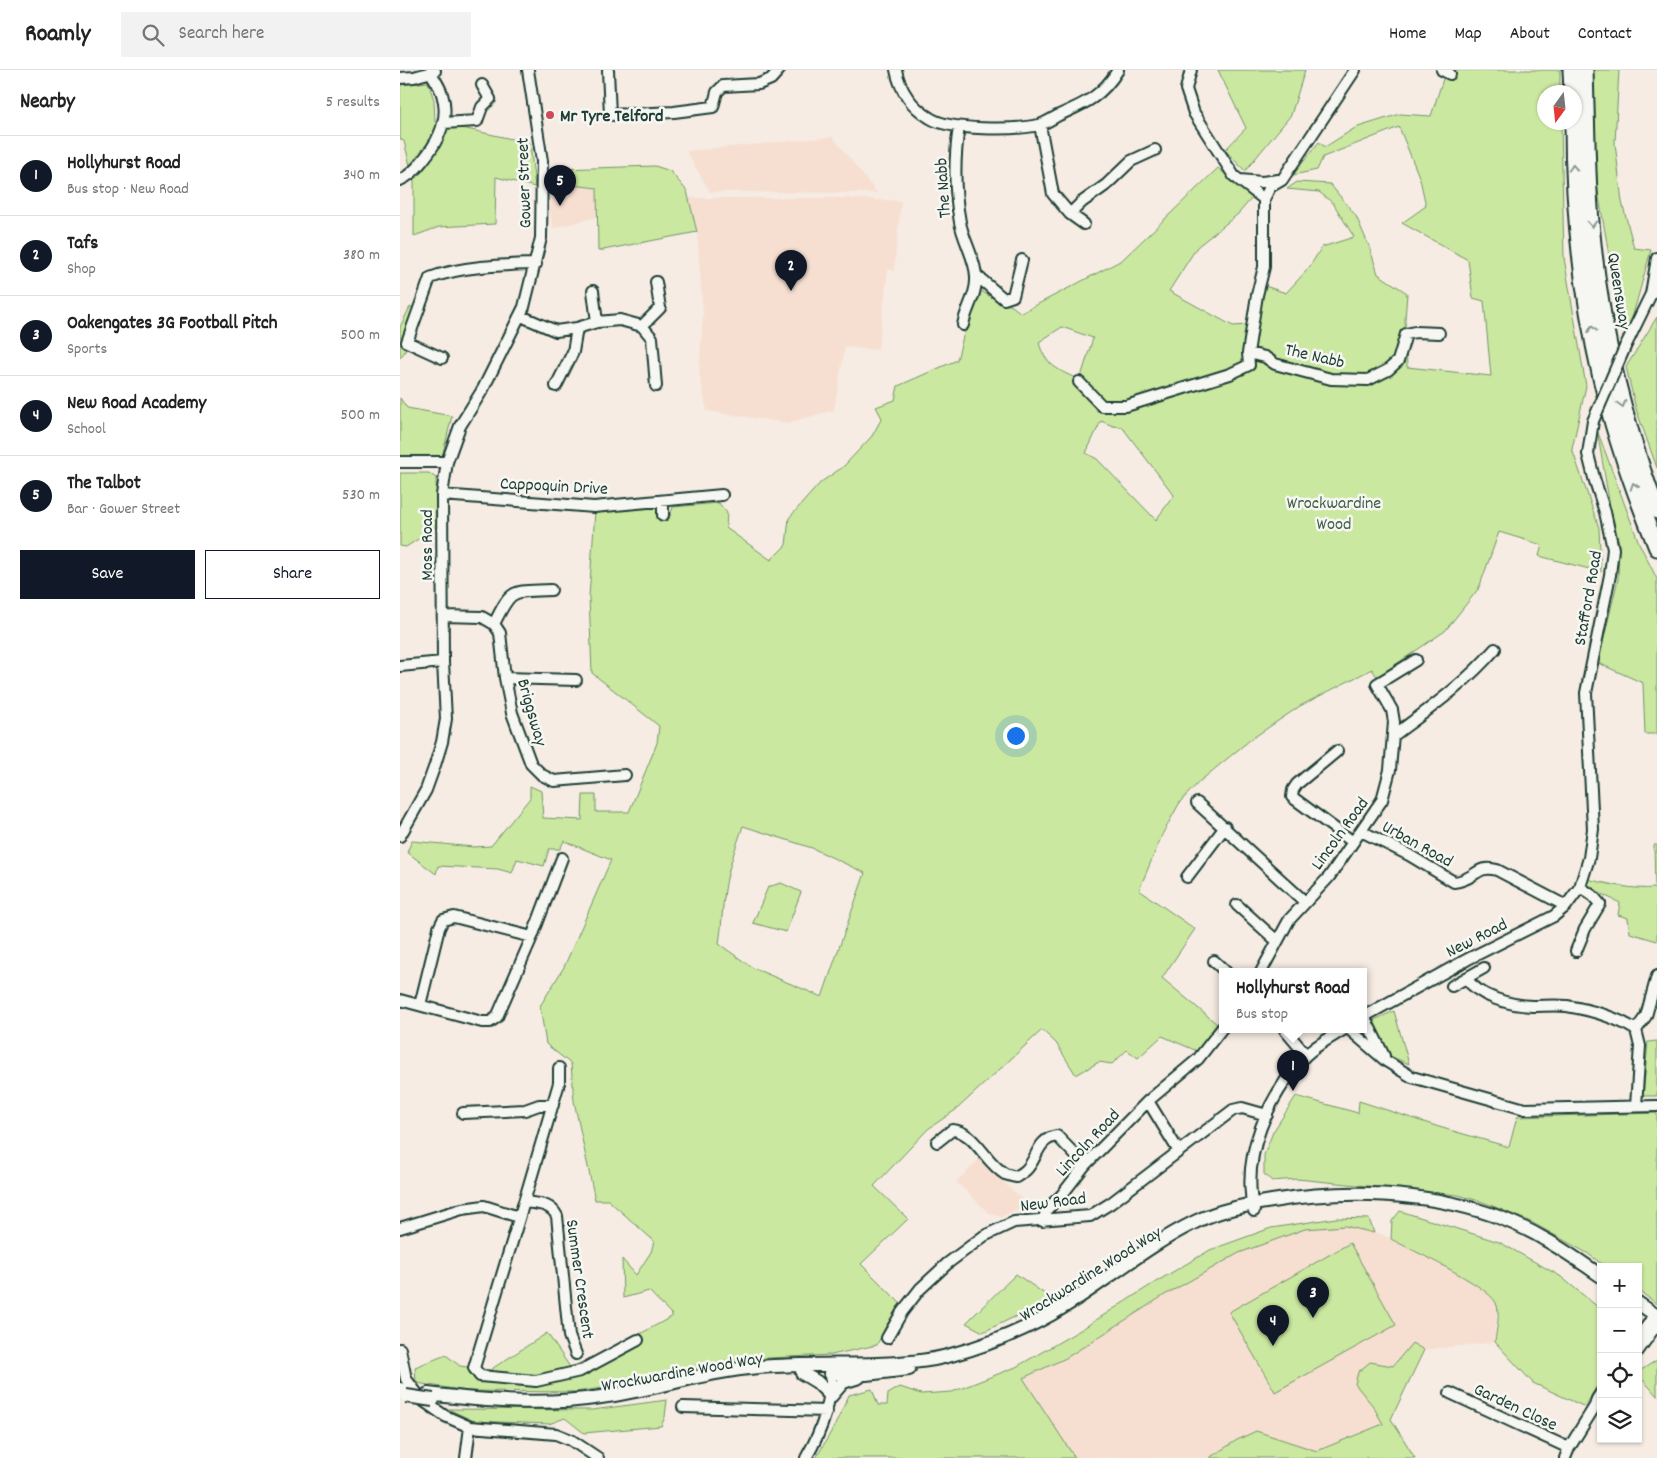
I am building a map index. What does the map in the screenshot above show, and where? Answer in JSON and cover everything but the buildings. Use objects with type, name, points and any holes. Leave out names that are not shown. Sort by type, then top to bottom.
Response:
[{"type":"highway","points":[[1571,70],[1572,85]]},
{"type":"highway","name":"Queensway","points":[[1585,70],[1588,162],[1594,252],[1602,306],[1618,390],[1638,458],[1657,511]]},
{"type":"highway","name":"Queensway","points":[[1573,130],[1573,165],[1582,276],[1601,379],[1624,459],[1657,548]]},
{"type":"main road","name":"Wrockwardine Wood Way","points":[[402,1392],[460,1404],[514,1407],[602,1404],[747,1376],[802,1373],[915,1362],[950,1355],[992,1342],[1048,1316],[1084,1294],[1135,1258],[1196,1221],[1295,1197],[1382,1194],[1427,1200],[1482,1212],[1540,1236],[1597,1273]]},
{"type":"main road","name":"Wrockwardine Wood Way","points":[[430,1397],[525,1401],[581,1399],[644,1389],[737,1369],[762,1366],[832,1369],[866,1374],[887,1373],[946,1361],[1016,1338],[1042,1326],[1174,1241],[1195,1230],[1253,1207],[1366,1201],[1421,1206],[1467,1215],[1500,1225],[1537,1242],[1597,1283]]},
{"type":"main road","points":[[1642,1307],[1655,1321]]},
{"type":"main road","points":[[1642,1315],[1655,1321]]},
{"type":"main road","points":[[802,1373],[817,1382],[830,1396],[843,1382],[866,1374]]},
{"type":"street","name":"Gower Street","points":[[528,70],[542,161],[541,238],[536,264]]},
{"type":"street","points":[[608,70],[610,115],[674,112],[713,107],[716,92],[722,86],[759,84],[771,79],[780,70]]},
{"type":"street","points":[[896,70],[906,97],[931,119],[959,127],[1000,129],[1040,125],[1090,101],[1109,85],[1118,70]]},
{"type":"street","points":[[1192,70],[1186,89],[1194,113],[1234,176],[1264,200]]},
{"type":"street","points":[[1079,382],[1102,406],[1126,406],[1230,374],[1249,365],[1248,353],[1257,294],[1264,268],[1264,200],[1270,187],[1282,180],[1355,70]]},
{"type":"street","points":[[400,78],[434,72],[442,95],[443,123],[439,136],[431,150],[411,174],[400,180]]},
{"type":"street","points":[[443,123],[477,121],[482,108],[490,99],[482,85]]},
{"type":"street","points":[[1040,125],[1053,194],[1070,214],[1084,224]]},
{"type":"street","name":"The Nabb","points":[[959,127],[955,153],[955,182],[960,223],[976,275]]},
{"type":"street","points":[[1070,214],[1082,202],[1106,185],[1131,161],[1155,150]]},
{"type":"street","points":[[1239,180],[1262,182],[1282,180]]},
{"type":"street","name":"Stafford Road","points":[[1585,869],[1594,829],[1586,693],[1610,575],[1613,549],[1607,520],[1588,454],[1593,421],[1625,347],[1647,306],[1654,280],[1657,258]]},
{"type":"street","points":[[976,275],[1004,299],[1013,296],[1022,260]]},
{"type":"street","name":"Moss Road","points":[[400,836],[426,790],[442,742],[446,718],[443,662],[442,495],[447,462],[460,426],[483,389],[521,316],[536,264]]},
{"type":"street","points":[[442,358],[407,342],[430,278],[442,274],[505,265],[536,264]]},
{"type":"street","points":[[963,324],[965,312],[971,303],[976,289],[976,275]]},
{"type":"street","points":[[642,326],[660,308],[656,282]]},
{"type":"street","points":[[593,291],[597,322]]},
{"type":"street","points":[[521,316],[556,331],[577,328],[597,322],[620,320],[642,326],[652,338],[656,386]]},
{"type":"street","points":[[556,386],[573,352],[577,328]]},
{"type":"street","name":"The Nabb","points":[[1248,353],[1265,357],[1275,364],[1331,379],[1368,380],[1388,370],[1398,361],[1406,334],[1439,332]]},
{"type":"street","points":[[400,462],[447,462]]},
{"type":"street","name":"Cappoquin Drive","points":[[442,495],[594,507],[722,495]]},
{"type":"street","points":[[663,501],[664,515]]},
{"type":"street","points":[[443,616],[482,617],[494,624],[505,600],[516,591],[551,590]]},
{"type":"street","name":"Briggsway","points":[[494,624],[500,633],[505,678],[512,713],[531,764],[542,774],[554,781],[625,775]]},
{"type":"street","points":[[1393,736],[1455,690],[1493,656]]},
{"type":"street","name":"Lincoln Road","points":[[1263,968],[1288,920],[1329,877],[1378,808],[1385,792],[1390,770],[1394,722],[1392,710],[1376,684],[1416,660]]},
{"type":"street","points":[[400,666],[443,662]]},
{"type":"street","points":[[505,678],[576,680]]},
{"type":"street","points":[[1337,750],[1297,784],[1293,790],[1292,797],[1353,842]]},
{"type":"street","points":[[1197,803],[1305,902]]},
{"type":"street","points":[[1187,878],[1225,827]]},
{"type":"street","name":"Urban Road","points":[[1361,831],[1409,855],[1454,882],[1470,878],[1483,868],[1489,867],[1566,906]]},
{"type":"street","points":[[400,1000],[482,1022],[490,1022],[497,1017],[532,938],[562,858]]},
{"type":"street","name":"New Road","points":[[1367,1014],[1468,959],[1554,916],[1566,906],[1580,887],[1585,869]]},
{"type":"street","points":[[1576,951],[1585,929],[1600,904],[1593,896],[1580,887]]},
{"type":"street","points":[[1237,905],[1277,941]]},
{"type":"street","points":[[420,1005],[439,928],[443,920],[454,917],[532,938]]},
{"type":"street","points":[[1214,961],[1222,968]]},
{"type":"street","points":[[1452,986],[1484,968]]},
{"type":"street","points":[[1636,1030],[1646,1016],[1656,989],[1657,976]]},
{"type":"street","points":[[1466,978],[1472,986],[1486,995],[1518,1005],[1569,1006],[1622,1021],[1636,1030],[1640,1046],[1636,1106]]},
{"type":"street","points":[[1367,1022],[1386,1061]]},
{"type":"street","name":"Lincoln Road","points":[[1043,1221],[1047,1209],[1060,1196],[1085,1164],[1148,1101],[1198,1059],[1219,1031]]},
{"type":"street","points":[[1287,1033],[1306,1056]]},
{"type":"street","points":[[1253,1207],[1251,1168],[1259,1136],[1274,1096],[1306,1056],[1339,1033]]},
{"type":"street","points":[[1353,1033],[1386,1061],[1412,1077],[1525,1109],[1657,1106]]},
{"type":"street","points":[[559,1068],[559,1083],[553,1105],[474,1368],[480,1376],[536,1381],[580,1371],[638,1340]]},
{"type":"street","points":[[1148,1101],[1178,1150]]},
{"type":"street","points":[[463,1113],[525,1110],[539,1105],[553,1105]]},
{"type":"street","name":"New Road","points":[[887,1338],[905,1307],[920,1289],[967,1248],[995,1230],[1009,1223],[1090,1216],[1111,1203],[1178,1150],[1233,1110],[1242,1108],[1266,1115]]},
{"type":"street","points":[[937,1142],[952,1130],[960,1131],[995,1166],[1006,1174],[1016,1177],[1026,1170],[1042,1144],[1049,1137],[1057,1136],[1085,1164]]},
{"type":"street","name":"Summer Crescent","points":[[524,1202],[546,1206],[553,1209],[557,1216],[569,1336],[576,1354]]},
{"type":"street","points":[[400,1228],[462,1209],[484,1206],[519,1217]]},
{"type":"street","points":[[1642,1334],[1655,1321]]},
{"type":"street","points":[[1642,1344],[1655,1321]]},
{"type":"street","points":[[400,1349],[406,1379],[422,1400],[445,1416],[470,1427],[556,1434],[571,1440],[598,1458]]},
{"type":"street","points":[[806,1458],[818,1438],[827,1411],[832,1369]]},
{"type":"street","name":"Garden Close","points":[[1450,1393],[1569,1448]]},
{"type":"street","points":[[1565,1458],[1569,1448],[1597,1406]]},
{"type":"street","points":[[683,1407],[827,1411]]},
{"type":"street","points":[[466,1458],[470,1427]]},
{"type":"shaded area","points":[[833,137],[877,193],[710,192],[686,151]]},
{"type":"shaded area","points":[[572,185],[597,188],[598,217],[553,228],[549,188]]},
{"type":"shaded area","points":[[689,198],[844,198],[901,201],[894,271],[888,269],[878,350],[845,347],[834,410],[787,423],[707,411],[699,373],[703,313],[697,232]]},
{"type":"shaded area","points":[[979,1159],[1027,1204],[1001,1217],[989,1213],[956,1182]]},
{"type":"shaded area","points":[[1345,1226],[1381,1234],[1468,1279],[1492,1297],[1497,1305],[1495,1342],[1424,1350],[1391,1419],[1383,1424],[1317,1451],[1256,1431],[1237,1440],[1209,1458],[1075,1458],[1023,1379],[1066,1358],[1163,1296],[1239,1253],[1305,1229]]},
{"type":"green space","points":[[1218,70],[1305,70],[1291,115],[1245,171],[1225,150],[1246,128]]},
{"type":"green space","name":"Wrockwardine Wood","points":[[1448,70],[1560,70],[1560,85],[1537,85],[1537,130],[1561,130],[1564,258],[1586,386],[1572,449],[1599,528],[1601,572],[1539,556],[1542,545],[1499,532],[1479,588],[1445,631],[1377,677],[1372,669],[1300,706],[1250,740],[1200,781],[1180,802],[1163,833],[1139,890],[1195,929],[1162,978],[1217,1024],[1197,1051],[1162,1036],[1138,1058],[1127,1050],[1112,1064],[1099,1062],[1076,1075],[1056,1043],[1042,1030],[957,1109],[928,1129],[874,1186],[908,1219],[861,1264],[901,1304],[886,1326],[877,1345],[831,1355],[728,1360],[674,1377],[576,1392],[467,1391],[416,1383],[415,1367],[446,1355],[460,1366],[490,1370],[547,1333],[570,1367],[594,1359],[673,1316],[649,1291],[623,1298],[622,1259],[636,1275],[651,1252],[654,1241],[608,1200],[595,1200],[574,1101],[571,1064],[546,1044],[540,1006],[564,967],[611,860],[564,841],[560,849],[549,849],[544,866],[517,859],[512,873],[498,869],[438,866],[436,874],[407,852],[412,841],[473,847],[491,846],[530,798],[530,786],[541,791],[543,818],[582,820],[583,795],[596,795],[596,812],[629,812],[657,743],[659,726],[592,673],[589,597],[595,511],[658,508],[657,518],[669,519],[673,507],[719,503],[727,513],[726,528],[771,560],[786,545],[789,518],[821,482],[843,467],[872,436],[882,418],[876,407],[895,400],[898,386],[957,360],[965,329],[981,291],[998,301],[1012,306],[1021,313],[1122,260],[1218,168],[1252,198],[1238,214],[1197,247],[1169,291],[1233,326],[1247,325],[1257,328],[1265,286],[1286,293],[1308,269],[1322,247],[1354,237],[1333,203],[1319,192],[1287,189],[1297,182],[1330,184],[1356,216],[1369,246],[1378,274],[1407,293],[1405,320],[1407,367],[1491,376],[1484,301],[1473,298],[1468,260],[1402,223],[1426,206],[1420,179],[1399,127],[1323,157],[1317,170],[1293,175],[1319,142],[1325,147],[1355,128],[1400,114],[1431,116],[1443,79]],"holes":[[[1062,327],[1093,338],[1080,380],[1066,374],[1049,362],[1041,350],[1039,342]],[[1101,421],[1113,426],[1122,427],[1174,495],[1156,520],[1097,459],[1086,453]],[[743,826],[812,848],[865,873],[822,997],[753,968],[719,944],[726,882]]]},
{"type":"green space","points":[[1593,70],[1619,70],[1615,143],[1622,202],[1634,248],[1651,250],[1631,322],[1622,331],[1618,329],[1608,249],[1597,186]]},
{"type":"green space","points":[[428,82],[434,100],[435,122],[530,143],[535,187],[496,177],[495,224],[439,227],[414,236],[414,182],[404,141],[400,139],[400,85]]},
{"type":"green space","points":[[655,166],[670,171],[687,191],[697,232],[598,251],[597,188],[572,185],[549,188],[552,177],[561,169]]},
{"type":"green space","points":[[410,307],[415,307],[401,345],[408,347],[400,358],[400,327]]},
{"type":"green space","points":[[1657,317],[1657,468],[1636,409],[1626,367]]},
{"type":"green space","points":[[400,398],[407,408],[452,416],[442,457],[400,458]]},
{"type":"green space","points":[[1597,430],[1639,543],[1657,579],[1657,734],[1645,734],[1643,683],[1598,663],[1618,579],[1619,543],[1610,506]]},
{"type":"green space","points":[[400,473],[429,473],[436,478],[437,527],[406,547],[400,546]]},
{"type":"green space","points":[[1654,845],[1657,845],[1657,941],[1630,933],[1628,918],[1618,915],[1620,903],[1585,886],[1587,879],[1612,885],[1655,888]]},
{"type":"green space","points":[[781,883],[801,892],[786,932],[753,923],[768,887]]},
{"type":"green space","points":[[1394,1011],[1409,1064],[1390,1056],[1372,1021]]},
{"type":"green space","points":[[1657,1041],[1657,1096],[1643,1096],[1648,1042]]},
{"type":"green space","points":[[1296,1096],[1358,1113],[1359,1101],[1509,1147],[1517,1117],[1657,1113],[1657,1304],[1642,1293],[1642,1263],[1601,1263],[1587,1253],[1531,1222],[1483,1202],[1458,1195],[1297,1179],[1272,1181],[1264,1174],[1264,1155],[1273,1132]]},
{"type":"green space","points":[[1400,1211],[1499,1242],[1560,1276],[1597,1306],[1597,1386],[1585,1407],[1533,1383],[1495,1342],[1498,1312],[1496,1303],[1490,1296],[1465,1278],[1391,1239],[1392,1221]]},
{"type":"green space","points":[[1336,1218],[1369,1219],[1374,1233],[1345,1226],[1305,1229],[1239,1253],[1163,1296],[1066,1358],[1023,1378],[1075,1458],[816,1458],[835,1425],[849,1395],[872,1389],[878,1405],[887,1405],[888,1394],[900,1387],[921,1394],[952,1392],[1016,1367],[1082,1329],[1210,1250],[1271,1228]]},
{"type":"green space","points":[[1350,1243],[1396,1325],[1275,1392],[1229,1312]]},
{"type":"green space","points":[[1016,1274],[1052,1299],[983,1332],[966,1323]]},
{"type":"green space","points":[[1412,1343],[1424,1350],[1391,1419],[1415,1458],[1209,1458],[1237,1440],[1256,1431],[1317,1451],[1383,1424],[1373,1406],[1355,1384],[1358,1372],[1370,1362],[1393,1366]]},
{"type":"green space","points":[[1657,1360],[1657,1396],[1642,1380],[1642,1369]]},
{"type":"green space","points":[[667,1400],[665,1417],[661,1426],[584,1433],[565,1418],[549,1424],[474,1421],[448,1409],[592,1410]]},
{"type":"place","name":"Mr Tyre Telford","points":[[550,115]]},
{"type":"place","name":"The Talbot","points":[[560,206]]},
{"type":"place","name":"Tafs","points":[[791,291]]},
{"type":"place","name":"Hollyhurst Road","points":[[1293,1091]]},
{"type":"place","name":"Oakengates 3G Football Pitch","points":[[1313,1318]]},
{"type":"place","name":"New Road Academy","points":[[1273,1346]]}]
